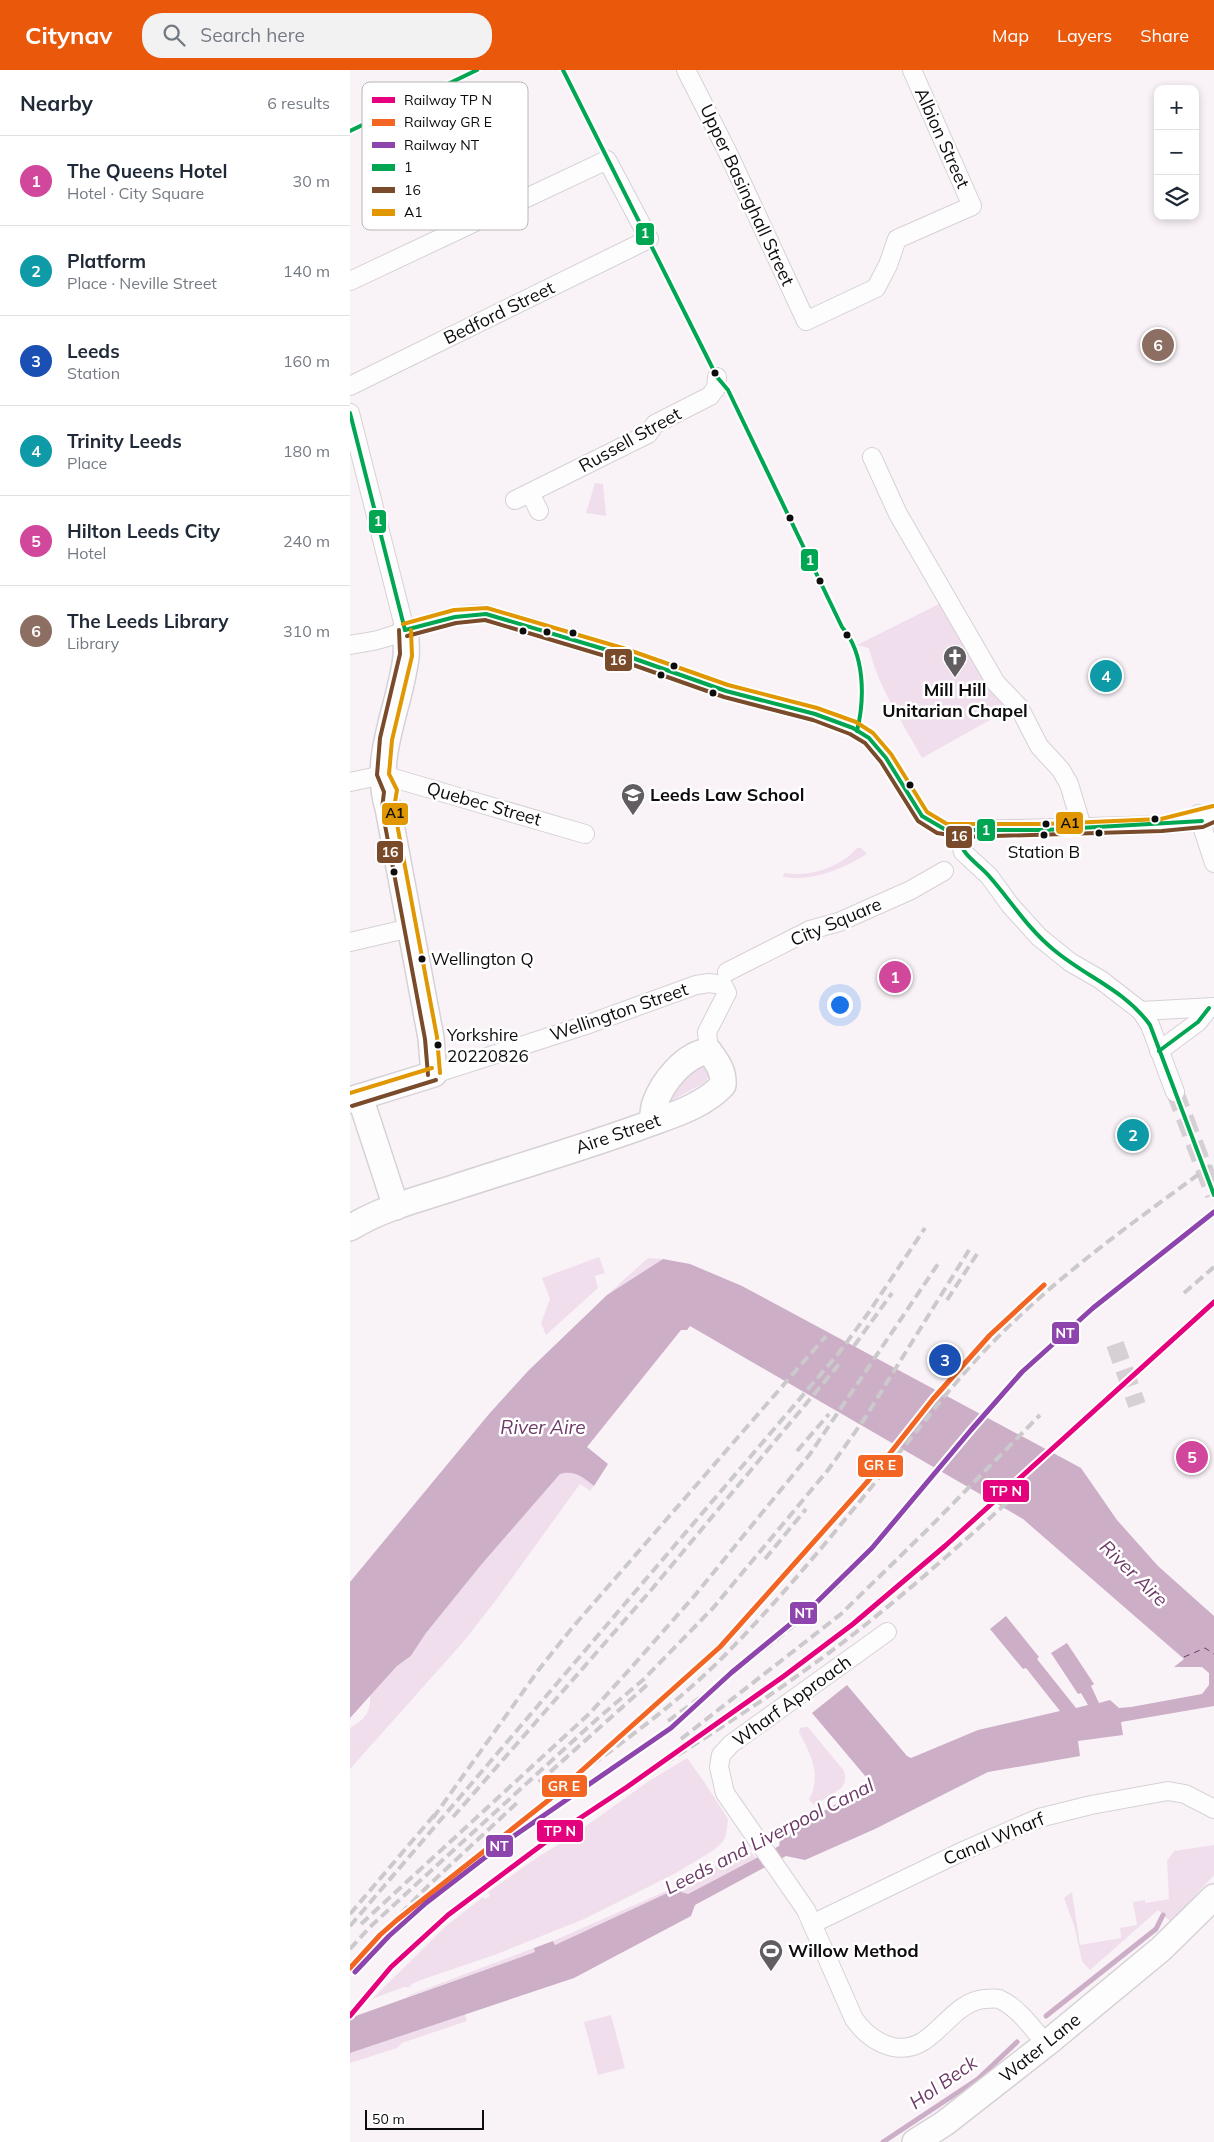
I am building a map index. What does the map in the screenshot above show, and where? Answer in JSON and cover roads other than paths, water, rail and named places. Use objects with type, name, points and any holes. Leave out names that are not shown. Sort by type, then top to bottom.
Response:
[{"type":"street","name":"Upper Basinghall Street","points":[[686,70],[728,153],[806,321],[876,288],[888,265],[897,239]]},
{"type":"street","name":"Albion Street","points":[[897,239],[972,206],[912,70]]},
{"type":"street","name":"Bedford Street","points":[[350,386],[648,239],[607,160],[528,197]]},
{"type":"street","name":"Bedford Street","points":[[350,281],[458,230]]},
{"type":"street","name":"Russell Street","points":[[539,511],[522,497],[648,434],[655,424],[710,396],[716,388],[717,377]]},
{"type":"street","points":[[350,413],[405,630],[406,655],[386,739],[383,792],[388,808],[431,1038],[434,1074]]},
{"type":"street","points":[[872,457],[898,514],[996,683],[1019,707],[1039,746],[1061,770],[1069,784],[1082,827]]},
{"type":"street","points":[[350,645],[381,639],[442,619],[472,614],[486,614],[624,656],[726,690]]},
{"type":"street","points":[[350,782],[383,775]]},
{"type":"street","name":"Quebec Street","points":[[383,775],[585,834]]},
{"type":"street","points":[[1175,1092],[1150,1025],[1141,1011],[1102,980],[1070,962],[1039,937],[1010,905],[989,876],[964,852],[959,838],[962,831],[1131,827],[1207,816],[1214,863]]},
{"type":"street","name":"City Square","points":[[723,978],[810,930],[839,922],[911,890],[944,871]]},
{"type":"street","points":[[350,942],[410,928]]},
{"type":"street","points":[[652,1122],[655,1104],[678,1069],[692,1055],[709,1051],[707,1032],[727,994],[723,986],[723,978]]},
{"type":"street","name":"Wellington Street","points":[[355,1099],[608,1018],[696,985],[723,978]]},
{"type":"street","points":[[1141,1011],[1211,1007]]},
{"type":"street","points":[[1159,1051],[1198,1022],[1211,1007]]},
{"type":"street","name":"Aire Street","points":[[350,1228],[396,1207],[701,1104],[723,1085],[724,1077],[721,1069],[709,1051]]},
{"type":"street","points":[[355,1099],[396,1207]]},
{"type":"street","name":"Wharf Approach","points":[[887,1632],[731,1744],[722,1755],[719,1767],[725,1793],[806,1910],[854,2019],[862,2030],[885,2045],[898,2048],[915,2046],[937,2031],[955,2012],[967,2004],[982,1999],[997,1998],[1009,2004],[1046,2044]]},
{"type":"street","name":"Canal Wharf","points":[[812,1924],[961,1852],[1040,1818],[1091,1805],[1168,1791],[1185,1794],[1214,1808]]},
{"type":"street","name":"Water Lane","points":[[915,2142],[959,2113],[1046,2044],[1161,1949],[1214,1897]]},
{"type":"street","name":"Water Lane","points":[[1161,1949],[1180,1945],[1214,1923]]},
{"type":"water","name":"River Aire","points":[[663,1259],[690,1264],[742,1286],[1081,1468],[1117,1520],[1158,1566],[1214,1616],[1214,1706],[1121,1722],[1123,1735],[1078,1741],[1080,1756],[988,1772],[875,1829],[805,1860],[786,1856],[695,1905],[691,1916],[574,1978],[350,2053],[350,2018],[535,1952],[534,1948],[553,1941],[555,1945],[674,1890],[688,1894],[779,1846],[781,1835],[863,1789],[867,1784],[866,1777],[812,1713],[847,1685],[907,1756],[911,1758],[978,1730],[1060,1711],[1026,1668],[1023,1669],[990,1629],[1006,1616],[1076,1708],[1088,1705],[1081,1693],[1078,1694],[1051,1653],[1067,1643],[1094,1684],[1091,1686],[1099,1703],[1110,1700],[1119,1708],[1131,1707],[1202,1694],[1209,1685],[1209,1673],[1202,1667],[1174,1667],[1184,1659],[1023,1519],[690,1326],[687,1330],[681,1330],[587,1447],[608,1464],[594,1486],[582,1477],[574,1474],[560,1474],[481,1565],[426,1633],[411,1656],[397,1666],[350,1718],[350,1582],[489,1414],[528,1371],[607,1295]]},
{"type":"waterway","name":"Hol Beck","points":[[1046,2016],[1156,1929],[1163,1915]]},
{"type":"waterway","name":"Hol Beck","points":[[883,2142],[978,2079],[1017,2042]]},
{"type":"tunnel","points":[[1175,1092],[1214,1195]]},
{"type":"tunnel","points":[[1115,1344],[1137,1405]]},
{"type":"railway","points":[[568,1782],[630,1737],[689,1689],[726,1654],[812,1559],[967,1370],[1018,1317],[1072,1270],[1214,1163]]},
{"type":"railway","points":[[668,1721],[772,1643],[822,1601],[888,1533],[1002,1396],[1045,1352],[1140,1272],[1214,1215]]},
{"type":"railway","points":[[350,1926],[838,1354],[869,1312],[925,1228]]},
{"type":"railway","points":[[350,1949],[370,1927],[422,1879],[596,1720],[644,1679],[713,1608],[828,1470],[863,1421],[969,1250]]},
{"type":"railway","points":[[947,1300],[977,1254]]},
{"type":"railway","points":[[361,1924],[590,1713],[696,1594],[810,1454],[940,1261]]},
{"type":"railway","points":[[1184,1293],[1214,1267]]},
{"type":"railway","points":[[854,1346],[892,1293]]},
{"type":"railway","points":[[433,1818],[540,1668],[572,1628],[826,1336]]},
{"type":"railway","points":[[453,1817],[652,1589],[840,1363]]},
{"type":"railway","points":[[797,1451],[829,1414]]},
{"type":"railway","points":[[681,1739],[841,1614],[1040,1415]]},
{"type":"railway","points":[[627,1787],[743,1713],[838,1646],[918,1581],[1021,1490]]},
{"type":"railway","points":[[765,1559],[806,1509]]},
{"type":"railway","points":[[539,1782],[647,1685]]},
{"type":"railway","points":[[380,1935],[428,1886],[519,1801]]},
{"type":"railway","points":[[350,1914],[436,1813]]},
{"type":"rail line","name":"NT","points":[[355,1972],[389,1936],[426,1903],[505,1842],[671,1728],[731,1673],[816,1603],[872,1548],[1022,1372],[1093,1308],[1214,1212]]},
{"type":"place","name":"The Leeds Library","points":[[1158,345]]},
{"type":"place","name":"Trinity Leeds","points":[[1106,676]]},
{"type":"place","name":"Mill Hill Unitarian Chapel","points":[[955,678]]},
{"type":"place","name":"Leeds Law School","points":[[633,816]]},
{"type":"place","name":"Station B","points":[[1044,835]]},
{"type":"place","name":"Wellington Q","points":[[422,959]]},
{"type":"place","name":"The Queens Hotel","points":[[895,977]]},
{"type":"place","name":"Yorkshire 20220826","points":[[438,1045]]},
{"type":"place","name":"Platform","points":[[1133,1135]]},
{"type":"place","name":"Leeds","points":[[945,1360]]},
{"type":"place","name":"Hilton Leeds City","points":[[1192,1457]]},
{"type":"place","name":"Willow Method","points":[[771,1972]]},
{"type":"water label","name":"Leeds and Liverpool Canal","points":[[769,1836]]}]
